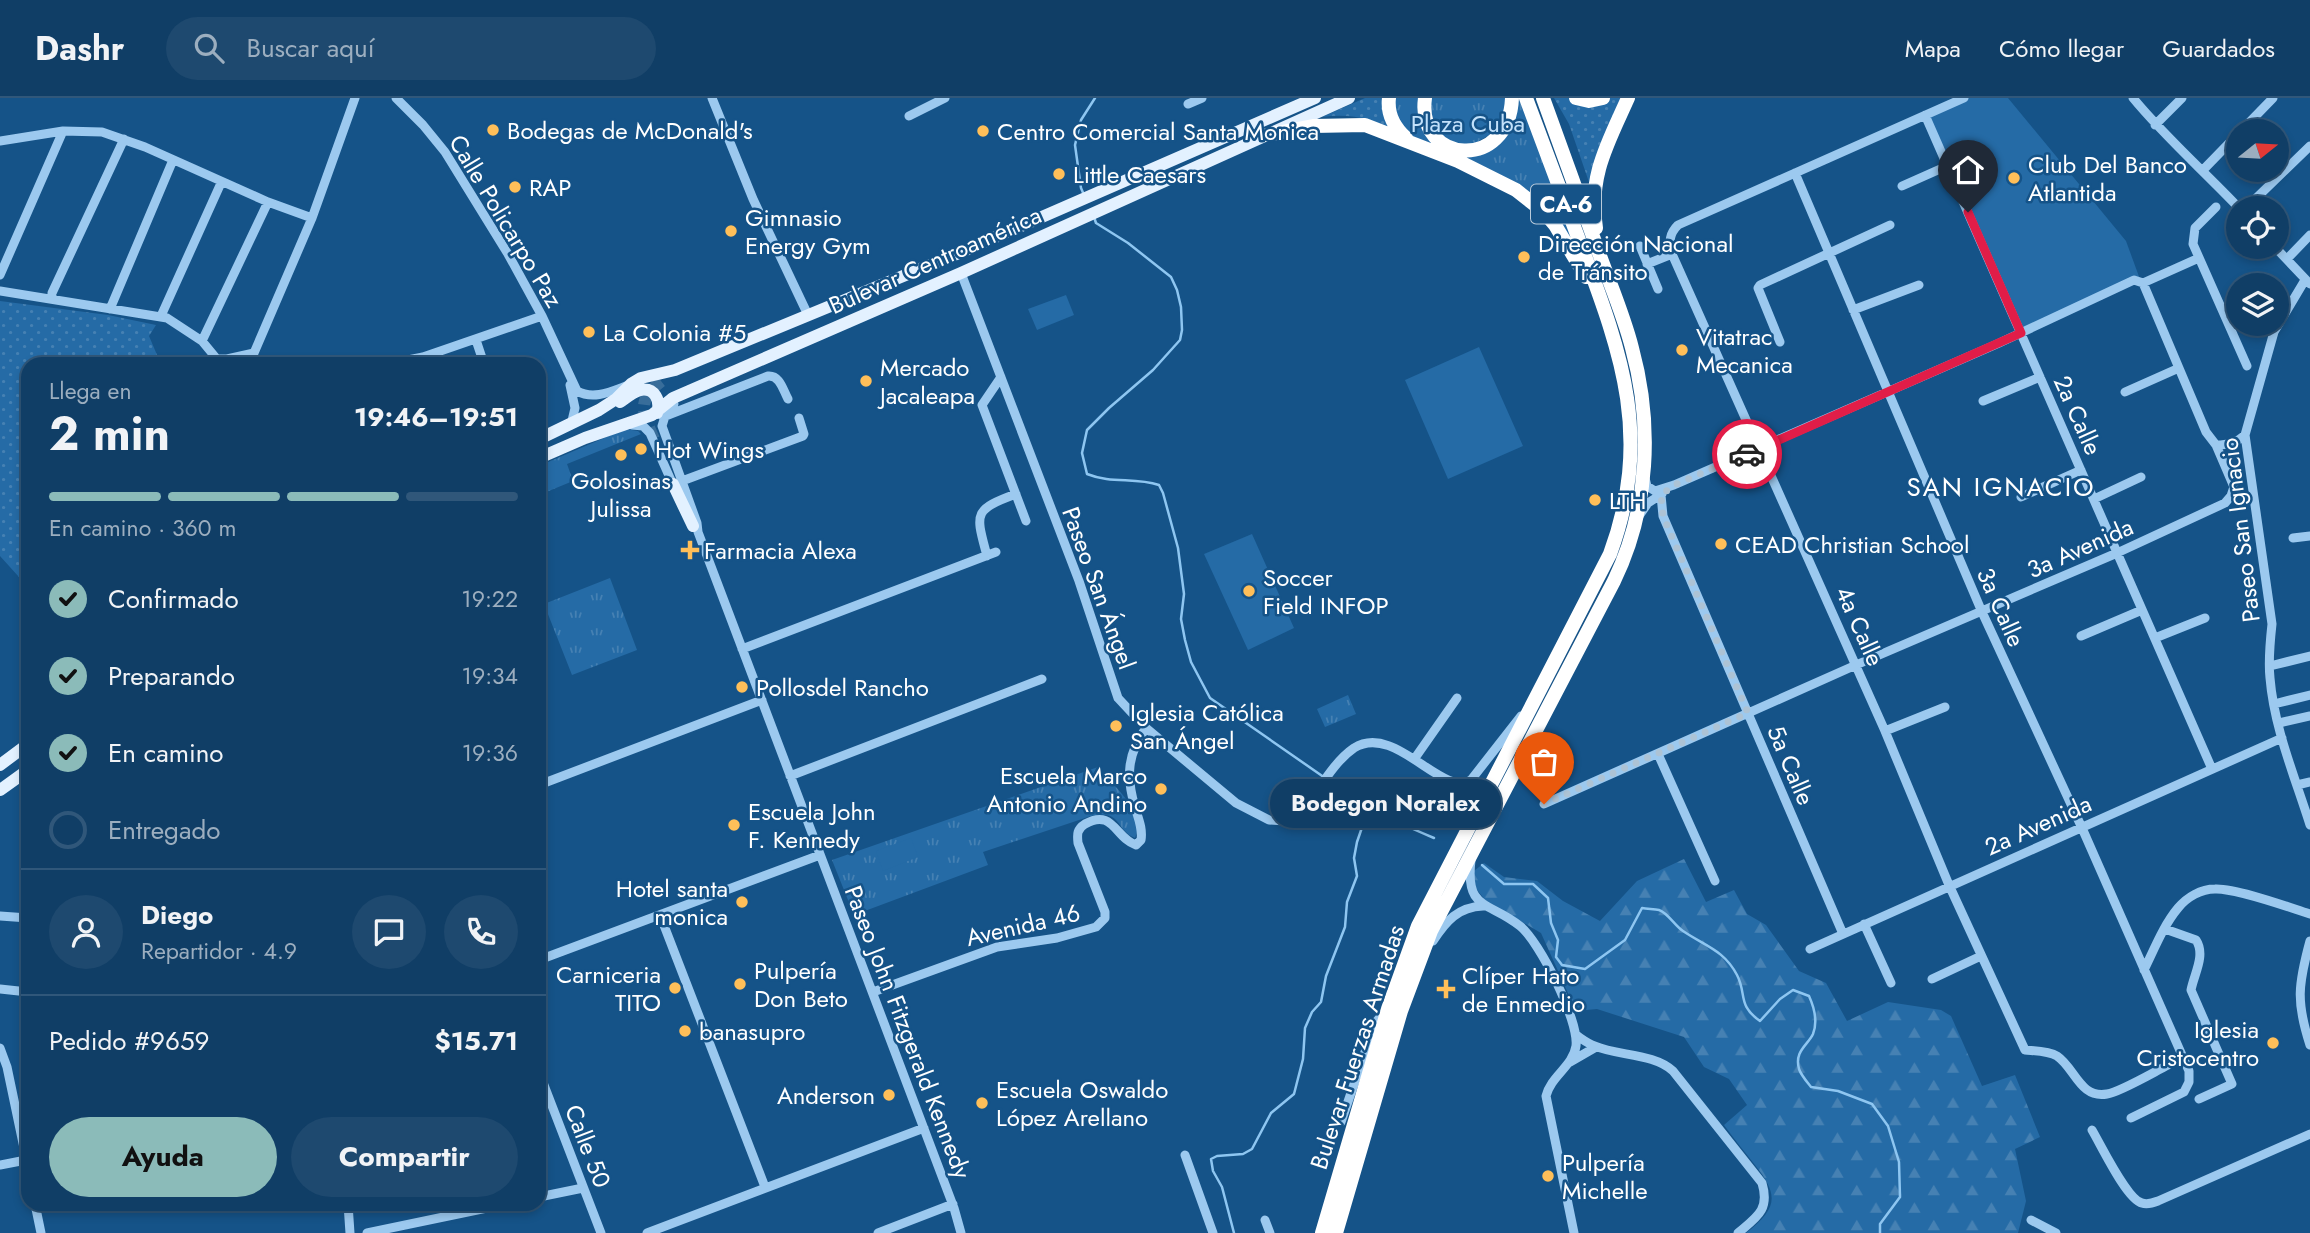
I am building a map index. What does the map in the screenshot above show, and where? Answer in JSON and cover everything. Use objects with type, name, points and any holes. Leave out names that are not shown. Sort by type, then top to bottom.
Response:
[{"type":"highway","points":[[1389,98],[1391,118],[1398,131],[1409,141]]},
{"type":"highway","points":[[1425,98],[1424,110],[1429,130],[1440,142],[1461,150],[1470,150],[1494,142],[1509,123],[1512,98]]},
{"type":"highway","name":"Bulevar Fuerzas Armadas","points":[[1322,1233],[1388,1009],[1418,926],[1610,554],[1618,533],[1627,488],[1631,447],[1630,408],[1619,352],[1526,98]]},
{"type":"highway","name":"Bulevar Fuerzas Armadas","points":[[1336,1233],[1401,1011],[1431,931],[1614,581],[1637,520],[1644,470],[1645,419],[1637,369],[1626,326],[1543,98]]},
{"type":"highway","points":[[1576,98],[1589,101],[1603,98]]},
{"type":"highway","points":[[1600,257],[1593,202],[1595,182],[1603,155],[1628,98]]},
{"type":"highway","points":[[1272,131],[1313,126],[1365,125],[1458,161],[1516,190],[1544,212],[1555,225],[1605,310]]},
{"type":"main road","name":"Bulevar Centroamérica","points":[[546,436],[608,404],[631,384],[652,375],[675,370],[832,305],[1315,98]]},
{"type":"main road","points":[[1272,131],[1342,98]]},
{"type":"main road","name":"Bulevar Centroamérica","points":[[546,455],[617,426],[660,415],[664,405],[683,394],[961,273],[1349,98]]},
{"type":"main road","points":[[663,380],[817,316],[832,305]]},
{"type":"main road","points":[[571,425],[608,410],[640,390],[649,390],[656,395],[660,415]]},
{"type":"main road","points":[[678,483],[695,529]]},
{"type":"main road","points":[[0,765],[21,749]]},
{"type":"main road","points":[[0,790],[21,775]]},
{"type":"street","points":[[253,357],[312,218],[355,98]]},
{"type":"street","name":"Calle Policarpo Paz","points":[[396,98],[423,125],[444,152],[513,261],[577,391],[584,395],[597,395],[631,384]]},
{"type":"street","points":[[712,98],[753,199],[808,314]]},
{"type":"street","points":[[1188,104],[1202,98]]},
{"type":"street","points":[[1795,173],[1964,98]]},
{"type":"street","points":[[2133,98],[2155,125],[2228,196]]},
{"type":"street","points":[[2155,125],[2182,98]]},
{"type":"street","points":[[2252,119],[2273,98]]},
{"type":"street","points":[[909,116],[940,99]]},
{"type":"street","name":"2a Calle","points":[[1925,116],[2212,769]]},
{"type":"street","points":[[0,141],[63,131],[102,132],[312,218]]},
{"type":"street","points":[[0,275],[63,131]]},
{"type":"street","points":[[52,298],[124,139]]},
{"type":"street","points":[[2203,170],[2226,146]]},
{"type":"street","points":[[2258,196],[2310,146]]},
{"type":"street","points":[[110,309],[173,160]]},
{"type":"street","points":[[1902,186],[1947,166]]},
{"type":"street","name":"4a Calle","points":[[1795,173],[1678,225],[1671,232],[1669,243],[1672,254],[1885,731],[1949,885],[2025,1050],[2054,1054],[2066,1062],[2080,1086],[2096,1093],[2108,1094],[2168,1065]]},
{"type":"street","name":"3a Calle","points":[[1795,173],[1982,612],[2082,828],[2189,1071],[2189,1082],[2184,1092],[2131,1118]]},
{"type":"street","points":[[161,316],[221,183]]},
{"type":"street","points":[[202,341],[268,202]]},
{"type":"street","points":[[2216,207],[2193,232],[2193,244],[2247,366]]},
{"type":"street","points":[[1780,342],[1759,286],[1890,225]]},
{"type":"street","points":[[2289,257],[2310,235]]},
{"type":"street","points":[[1640,246],[1658,289]]},
{"type":"street","points":[[1647,264],[1672,254]]},
{"type":"street","points":[[1644,470],[1650,490],[1674,485],[1888,393],[2134,280],[2143,283],[2199,258]]},
{"type":"street","points":[[2287,259],[2308,282]]},
{"type":"street","name":"Paseo San Ángel","points":[[961,273],[1079,581],[1118,698],[1146,728],[1236,803],[1269,820],[1285,821],[1300,814],[1335,767],[1354,748],[1371,743],[1384,744],[1415,758],[1452,783],[1464,784],[1471,780],[1488,793]]},
{"type":"street","name":"Paseo San Ignacio","points":[[2308,282],[2274,331],[2245,435],[2272,624],[2270,667],[2274,704],[2310,825]]},
{"type":"street","points":[[2143,283],[2206,432],[2216,445],[2232,444],[2245,435]]},
{"type":"street","points":[[1853,310],[1919,285]]},
{"type":"street","points":[[0,291],[161,316],[202,341],[215,357]]},
{"type":"street","points":[[423,357],[542,316]]},
{"type":"street","points":[[475,340],[481,357]]},
{"type":"street","points":[[235,357],[254,352]]},
{"type":"street","points":[[2125,392],[2179,368]]},
{"type":"street","name":"Calle Policarpo Paz","points":[[568,373],[575,408],[571,425]]},
{"type":"street","points":[[788,399],[777,379],[768,376],[660,415],[678,483],[803,436],[799,418]]},
{"type":"street","points":[[1001,377],[982,405],[1026,521]]},
{"type":"street","points":[[1983,401],[2040,377]]},
{"type":"street","name":"Paseo John Fitzgerald Kennedy","points":[[617,426],[636,425],[648,431],[688,521],[695,529],[873,992],[953,1204],[961,1233]]},
{"type":"street","name":"3a Avenida","points":[[1544,804],[2225,503],[2234,487],[2216,445]]},
{"type":"street","points":[[2021,497],[2081,470]]},
{"type":"street","points":[[2094,499],[2141,477]]},
{"type":"street","points":[[1637,520],[1648,503],[1674,485]]},
{"type":"street","points":[[742,649],[992,554],[979,525],[981,513],[992,503],[1016,494]]},
{"type":"street","name":"5a Calle","points":[[1661,495],[1663,516],[1843,934]]},
{"type":"street","points":[[2293,538],[2310,536]]},
{"type":"street","points":[[2081,636],[2142,610]]},
{"type":"street","points":[[2155,638],[2206,618]]},
{"type":"street","points":[[2270,667],[2310,656]]},
{"type":"street","points":[[790,776],[1042,679]]},
{"type":"street","points":[[1471,780],[1540,692]]},
{"type":"street","points":[[2274,704],[2310,695]]},
{"type":"street","points":[[1415,758],[1457,698]]},
{"type":"street","points":[[546,782],[762,700]]},
{"type":"street","points":[[1885,731],[1945,707]]},
{"type":"street","points":[[2278,723],[2310,716]]},
{"type":"street","name":"Avenida 46","points":[[873,992],[997,947],[1096,928],[1102,922],[1105,912],[1077,834],[1079,827],[1091,820],[1102,819],[1110,822],[1131,843],[1136,845],[1141,840],[1141,828],[1130,783],[1130,769],[1135,744],[1146,728]]},
{"type":"street","name":"2a Avenida","points":[[1810,949],[2282,738]]},
{"type":"street","points":[[1658,754],[1715,881]]},
{"type":"street","points":[[2297,785],[2310,782]]},
{"type":"street","points":[[1472,850],[1469,885],[1483,906],[1520,926],[1542,952],[1576,1035],[1573,1056],[1548,1087],[1546,1096],[1574,1233]]},
{"type":"street","points":[[546,957],[821,855]]},
{"type":"street","points":[[2144,970],[2177,909],[2187,899],[2202,891],[2217,888],[2310,914]]},
{"type":"street","points":[[1418,964],[1445,922],[1466,908],[1483,906]]},
{"type":"street","points":[[660,915],[765,1187]]},
{"type":"street","points":[[0,916],[21,918]]},
{"type":"street","points":[[1864,924],[1891,983]]},
{"type":"street","points":[[2165,929],[2196,940],[2200,944],[2200,960],[2191,990],[2236,1082],[2199,1099]]},
{"type":"street","points":[[2310,943],[2300,978],[2300,1004],[2310,1045]]},
{"type":"street","points":[[1932,979],[1981,956]]},
{"type":"street","points":[[0,989],[21,991]]},
{"type":"street","points":[[1341,1122],[1375,1023],[1388,1009]]},
{"type":"street","points":[[1576,1035],[1596,1047],[1668,1066],[1758,1177],[1765,1194],[1764,1208],[1738,1233]]},
{"type":"street","points":[[1567,1064],[1596,1047]]},
{"type":"street","points":[[0,1048],[21,1124]]},
{"type":"street","name":"Calle 50","points":[[546,1090],[601,1233]]},
{"type":"street","points":[[647,1233],[924,1128]]},
{"type":"street","points":[[2092,1130],[2120,1180],[2136,1201],[2144,1204],[2158,1201],[2309,1137]]},
{"type":"street","points":[[1185,1154],[1213,1233]]},
{"type":"street","points":[[0,1165],[21,1163]]},
{"type":"street","points":[[546,1196],[583,1188]]},
{"type":"street","points":[[878,1233],[953,1204]]},
{"type":"street","points":[[36,1211],[41,1233]]},
{"type":"street","points":[[348,1211],[350,1233]]},
{"type":"street","points":[[367,1233],[472,1211]]},
{"type":"street","points":[[1265,1220],[1269,1233]]},
{"type":"street","points":[[2031,1220],[2056,1233]]},
{"type":"green space","points":[[1365,98],[1384,98],[1397,133],[1361,118],[1322,117]]},
{"type":"green space","points":[[1391,98],[1422,98],[1434,140],[1493,148],[1513,128],[1515,99],[1519,98],[1576,250],[1549,213],[1411,136],[1394,120]]},
{"type":"green space","name":"Plaza Cuba","points":[[1427,98],[1510,98],[1505,126],[1465,149],[1433,131]]},
{"type":"green space","points":[[1554,98],[1624,98],[1590,185],[1569,124]]},
{"type":"green space","name":"Club Del Banco Atlantida","points":[[1966,98],[2008,98],[2126,241],[2141,282],[2134,282],[2023,332],[1927,115]]},
{"type":"green space","points":[[1066,295],[1074,315],[1037,330],[1028,309]]},
{"type":"green space","points":[[0,301],[108,315],[156,325],[149,336],[157,355],[153,357],[21,357],[21,579],[0,556]]},
{"type":"green space","points":[[1479,347],[1523,446],[1448,479],[1405,380]]},
{"type":"green space","points":[[625,429],[641,434],[567,464],[573,481],[546,492],[546,463]]},
{"type":"green space","name":"Soccer Field INFOP","points":[[1252,534],[1294,628],[1248,650],[1204,554]]},
{"type":"green space","points":[[610,578],[637,650],[572,675],[546,603]]},
{"type":"green space","points":[[1348,695],[1356,714],[1325,727],[1317,709]]},
{"type":"green space","points":[[1098,767],[1132,809],[1136,818],[1135,838],[1108,815],[1091,816],[983,852],[988,865],[854,915],[832,860]]},
{"type":"green space","points":[[911,838],[918,857],[883,871],[876,851]]},
{"type":"green space","points":[[1684,859],[1706,902],[1734,890],[1747,914],[1766,925],[1799,971],[1826,983],[1847,1021],[1888,1002],[1941,1010],[1951,1016],[1982,1086],[2015,1075],[2040,1137],[2015,1149],[2026,1201],[2018,1233],[1746,1233],[1764,1216],[1772,1201],[1763,1176],[1724,1125],[1747,1105],[1729,1079],[1704,1067],[1684,1037],[1597,1009],[1576,1011],[1541,933],[1486,901],[1473,885],[1474,871],[1484,863],[1504,877],[1537,881],[1563,901],[1600,921],[1637,881]]},
{"type":"waterway","points":[[1084,195],[1075,145],[1081,120],[1095,98]]},
{"type":"waterway","points":[[1094,217],[1096,223],[1128,243],[1171,277],[1181,307],[1182,330],[1180,340],[1153,370],[1087,430],[1082,453],[1087,474],[1105,479],[1159,485],[1178,548],[1184,594],[1181,619],[1185,640],[1191,662],[1210,698],[1369,807],[1434,838]]},
{"type":"waterway","points":[[1234,1233],[1222,1187],[1213,1171],[1211,1159],[1243,1154],[1252,1149],[1271,1113],[1294,1094],[1303,1059],[1305,1028],[1312,1012],[1321,1002],[1326,976],[1345,927],[1347,902],[1357,876],[1354,858],[1357,842],[1369,807]]},
{"type":"waterway","points":[[1482,865],[1504,884],[1533,884],[1548,898],[1551,923],[1558,940],[1556,957],[1562,965],[1585,969],[1625,940],[1642,908],[1662,912],[1683,931],[1726,960],[1737,975],[1748,1010],[1760,1021],[1780,999],[1793,990],[1809,996],[1814,1009],[1815,1024],[1813,1034],[1798,1057],[1801,1074],[1811,1087],[1838,1091],[1872,1104],[1888,1126],[1899,1162],[1900,1197],[1880,1224],[1880,1233]]},
{"type":"tunnel","points":[[654,439],[644,414],[645,400],[663,380]]},
{"type":"way so far","points":[[1544,804],[1748,713],[1660,505],[1661,495],[1674,485],[1747,454]]},
{"type":"place","name":"Bodegas de McDonald's","points":[[493,130]]},
{"type":"place","name":"Centro Comercial Santa Monica","points":[[983,131]]},
{"type":"place","name":"Little Caesars","points":[[1059,174]]},
{"type":"place","name":"Club Del Banco Atlantida","points":[[2014,178]]},
{"type":"place","name":"RAP","points":[[515,187]]},
{"type":"place","name":"Gimnasio Energy Gym","points":[[731,231]]},
{"type":"place","name":"Dirección Nacional de Tránsito","points":[[1524,257]]},
{"type":"place","name":"La Colonia #5","points":[[589,332]]},
{"type":"place","name":"Vitatrac Mecanica","points":[[1682,350]]},
{"type":"place","name":"Mercado Jacaleapa","points":[[866,381]]},
{"type":"place","name":"Hot Wings","points":[[641,449]]},
{"type":"place","name":"Golosinas Julissa","points":[[621,455]]},
{"type":"place","name":"LTH","points":[[1595,500]]},
{"type":"place","name":"CEAD Christian School","points":[[1721,544]]},
{"type":"place","name":"Farmacia Alexa","points":[[690,550]]},
{"type":"place","name":"Soccer Field INFOP","points":[[1249,591]]},
{"type":"place","name":"Pollosdel Rancho","points":[[742,687]]},
{"type":"place","name":"Iglesia Católica San Ángel","points":[[1116,726]]},
{"type":"place","name":"Escuela Marco Antonio Andino","points":[[1161,789]]},
{"type":"place","name":"Bodegon Noralex","points":[[1544,804]]},
{"type":"place","name":"Escuela John F. Kennedy","points":[[734,825]]},
{"type":"place","name":"Hotel santa monica","points":[[742,902]]},
{"type":"place","name":"Pulpería Don Beto","points":[[740,984]]},
{"type":"place","name":"Carniceria TITO","points":[[675,988]]},
{"type":"place","name":"Clíper Hato de Enmedio","points":[[1446,989]]},
{"type":"place","name":"banasupro","points":[[685,1031]]},
{"type":"place","name":"Iglesia Cristocentro","points":[[2273,1043]]},
{"type":"place","name":"Anderson","points":[[889,1095]]},
{"type":"place","name":"Escuela Oswaldo López Arellano","points":[[982,1103]]},
{"type":"place","name":"Pulpería Michelle","points":[[1548,1176]]},
{"type":"district","name":"SAN IGNACIO","points":[[2001,487]]},
{"type":"route","points":[[1747,454],[2021,333],[1968,212]]}]
